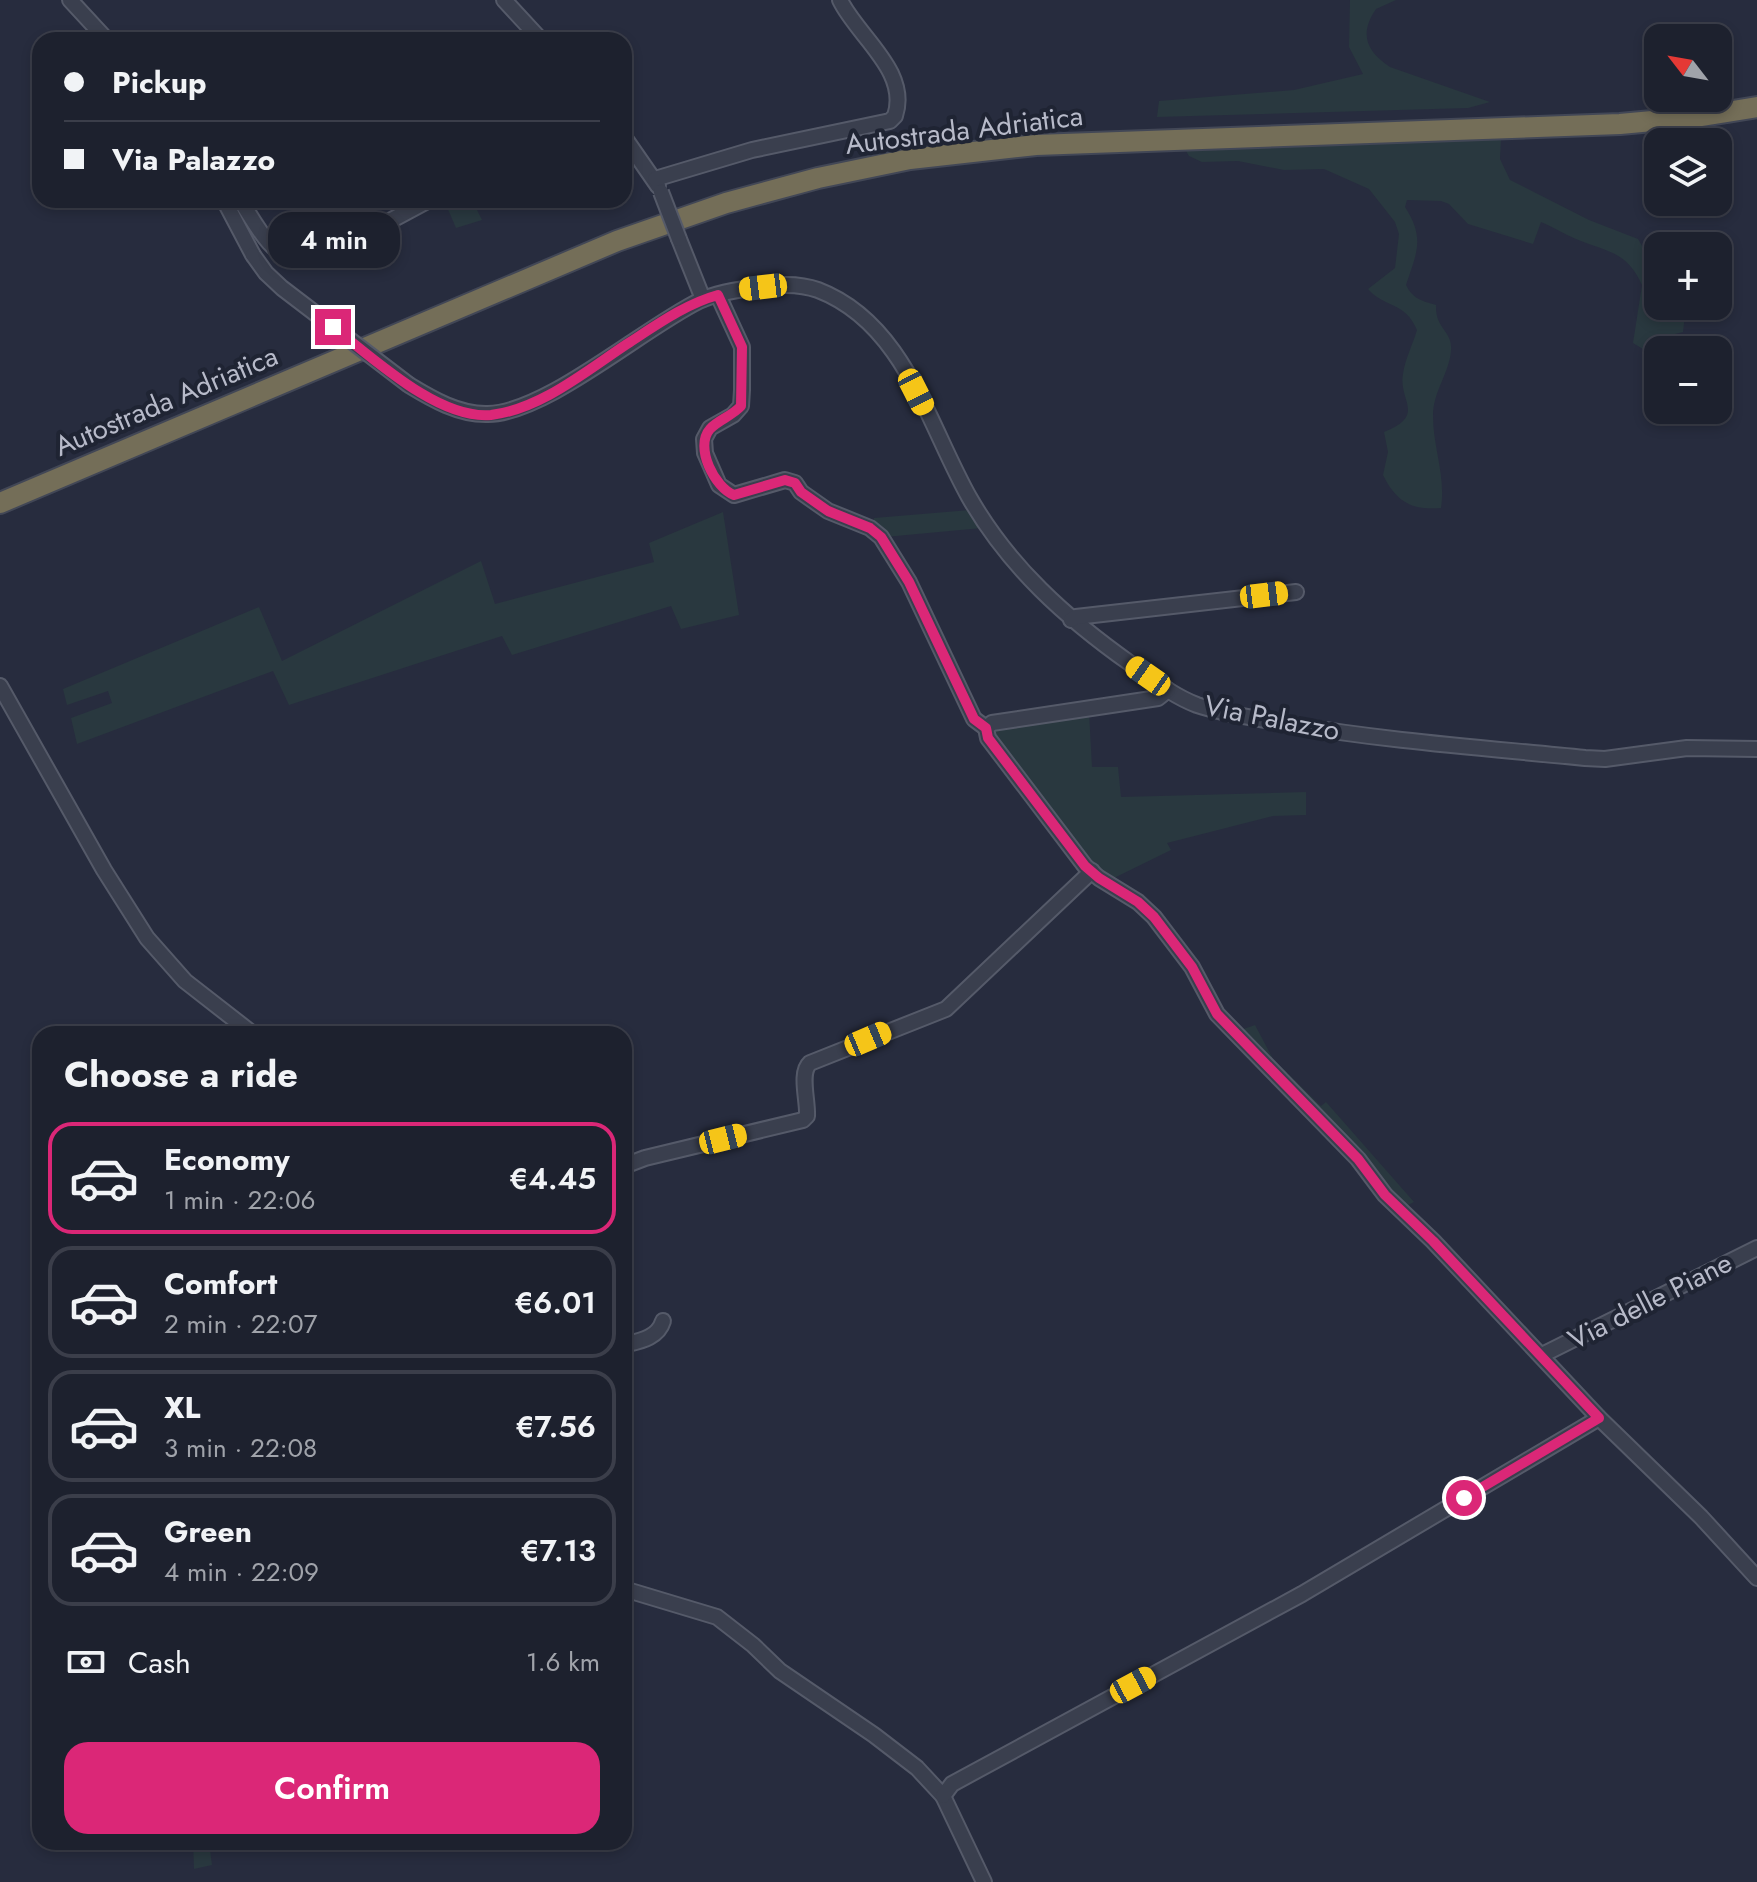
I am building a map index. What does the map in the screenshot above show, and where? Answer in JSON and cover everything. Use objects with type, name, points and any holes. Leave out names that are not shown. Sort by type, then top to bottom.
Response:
[{"type":"highway","name":"Autostrada Adriatica","points":[[0,489],[602,234],[685,203],[812,166],[897,149],[1019,134],[1622,112],[1692,106],[1757,95]]},
{"type":"highway","name":"Autostrada Adriatica","points":[[0,503],[605,246],[690,214],[818,178],[910,159],[1036,145],[1620,124],[1696,117],[1757,107]]},
{"type":"street","points":[[70,0],[100,32]]},
{"type":"street","points":[[504,0],[534,32]]},
{"type":"street","points":[[658,185],[752,150],[890,121],[895,116],[898,99],[893,80],[881,57],[846,13],[840,0]]},
{"type":"street","points":[[632,148],[658,185],[703,299]]},
{"type":"street","name":"Via Palazzo","points":[[228,208],[253,255],[282,288],[409,385],[442,403],[474,414],[491,415],[551,393],[661,322],[703,299],[741,289],[785,284],[818,290],[866,318],[880,333],[904,369],[970,498],[1002,547],[1043,593],[1071,620],[1168,690],[1197,705],[1348,734],[1605,759],[1687,748],[1757,749]]},
{"type":"street","points":[[245,208],[270,244],[288,258],[297,258],[388,222],[414,208]]},
{"type":"street","points":[[718,295],[742,347],[741,406],[733,415],[710,428],[704,439],[705,453],[719,485],[734,495],[785,480],[795,483],[801,492],[828,511],[870,528],[881,537],[909,582],[974,719],[986,728],[988,738],[1092,871],[1138,902],[1154,917],[1192,967],[1217,1014],[1358,1159],[1385,1195],[1757,1578]]},
{"type":"street","points":[[1071,620],[1296,592]]},
{"type":"street","points":[[0,686],[104,870],[147,938],[185,981],[243,1026]]},
{"type":"street","points":[[986,728],[992,723],[1158,698],[1168,690]]},
{"type":"street","points":[[632,1163],[803,1120],[807,1116],[808,1098],[804,1075],[810,1063],[946,1009],[1092,871]]},
{"type":"street","name":"Via delle Piane","points":[[1542,1355],[1757,1248]]},
{"type":"street","points":[[632,1342],[654,1335],[661,1329],[663,1321]]},
{"type":"street","points":[[943,1796],[952,1784],[1302,1594],[1599,1418]]},
{"type":"street","points":[[632,1591],[717,1617],[780,1671],[917,1768],[943,1796],[984,1882]]},
{"type":"shaded area","points":[[1350,0],[1396,0],[1376,9],[1367,34],[1375,55],[1390,67],[1490,102],[1468,108],[1157,117],[1159,101],[1294,90],[1363,74],[1349,47]]},
{"type":"shaded area","points":[[1501,138],[1500,159],[1510,180],[1589,220],[1638,239],[1644,249],[1644,320],[1684,320],[1683,332],[1676,336],[1644,336],[1644,350],[1633,343],[1642,285],[1630,265],[1615,254],[1541,222],[1533,244],[1468,224],[1449,204],[1441,201],[1407,200],[1405,207],[1415,228],[1417,245],[1406,285],[1422,301],[1436,305],[1438,319],[1451,344],[1448,366],[1433,416],[1442,485],[1441,508],[1414,506],[1394,492],[1383,475],[1388,452],[1384,432],[1397,426],[1408,413],[1403,374],[1417,330],[1407,314],[1368,289],[1395,268],[1399,234],[1395,222],[1369,189],[1324,169],[1284,170],[1238,161],[1202,162],[1189,156],[1185,149]]},
{"type":"shaded area","points":[[447,208],[476,208],[482,220],[456,228]]},
{"type":"shaded area","points":[[970,510],[982,528],[885,537],[874,526],[874,518]]},
{"type":"shaded area","points":[[723,512],[739,615],[681,629],[671,606],[512,655],[502,636],[289,705],[273,671],[77,744],[71,718],[112,703],[108,691],[67,705],[63,689],[259,607],[282,661],[481,561],[495,604],[654,562],[649,543]]},
{"type":"shaded area","points":[[1089,712],[1092,767],[1118,767],[1121,797],[1306,792],[1306,815],[1273,816],[1167,843],[1171,850],[1114,878],[1091,865],[990,734],[992,727]]},
{"type":"shaded area","points":[[1255,1025],[1273,1059],[1321,1106],[1326,1102],[1414,1202],[1402,1208],[1235,1032]]},
{"type":"shaded area","points":[[193,1850],[210,1850],[212,1865],[194,1869]]},
{"type":"route","points":[[333,327],[426,396],[458,410],[491,415],[551,393],[661,322],[703,299],[718,295],[742,347],[741,406],[733,415],[710,428],[704,439],[705,453],[719,485],[734,495],[785,480],[795,483],[801,492],[828,511],[870,528],[881,537],[909,582],[974,719],[986,728],[988,738],[1085,866],[1138,902],[1154,917],[1192,967],[1217,1014],[1358,1159],[1385,1195],[1433,1241],[1599,1418],[1464,1498]]}]
